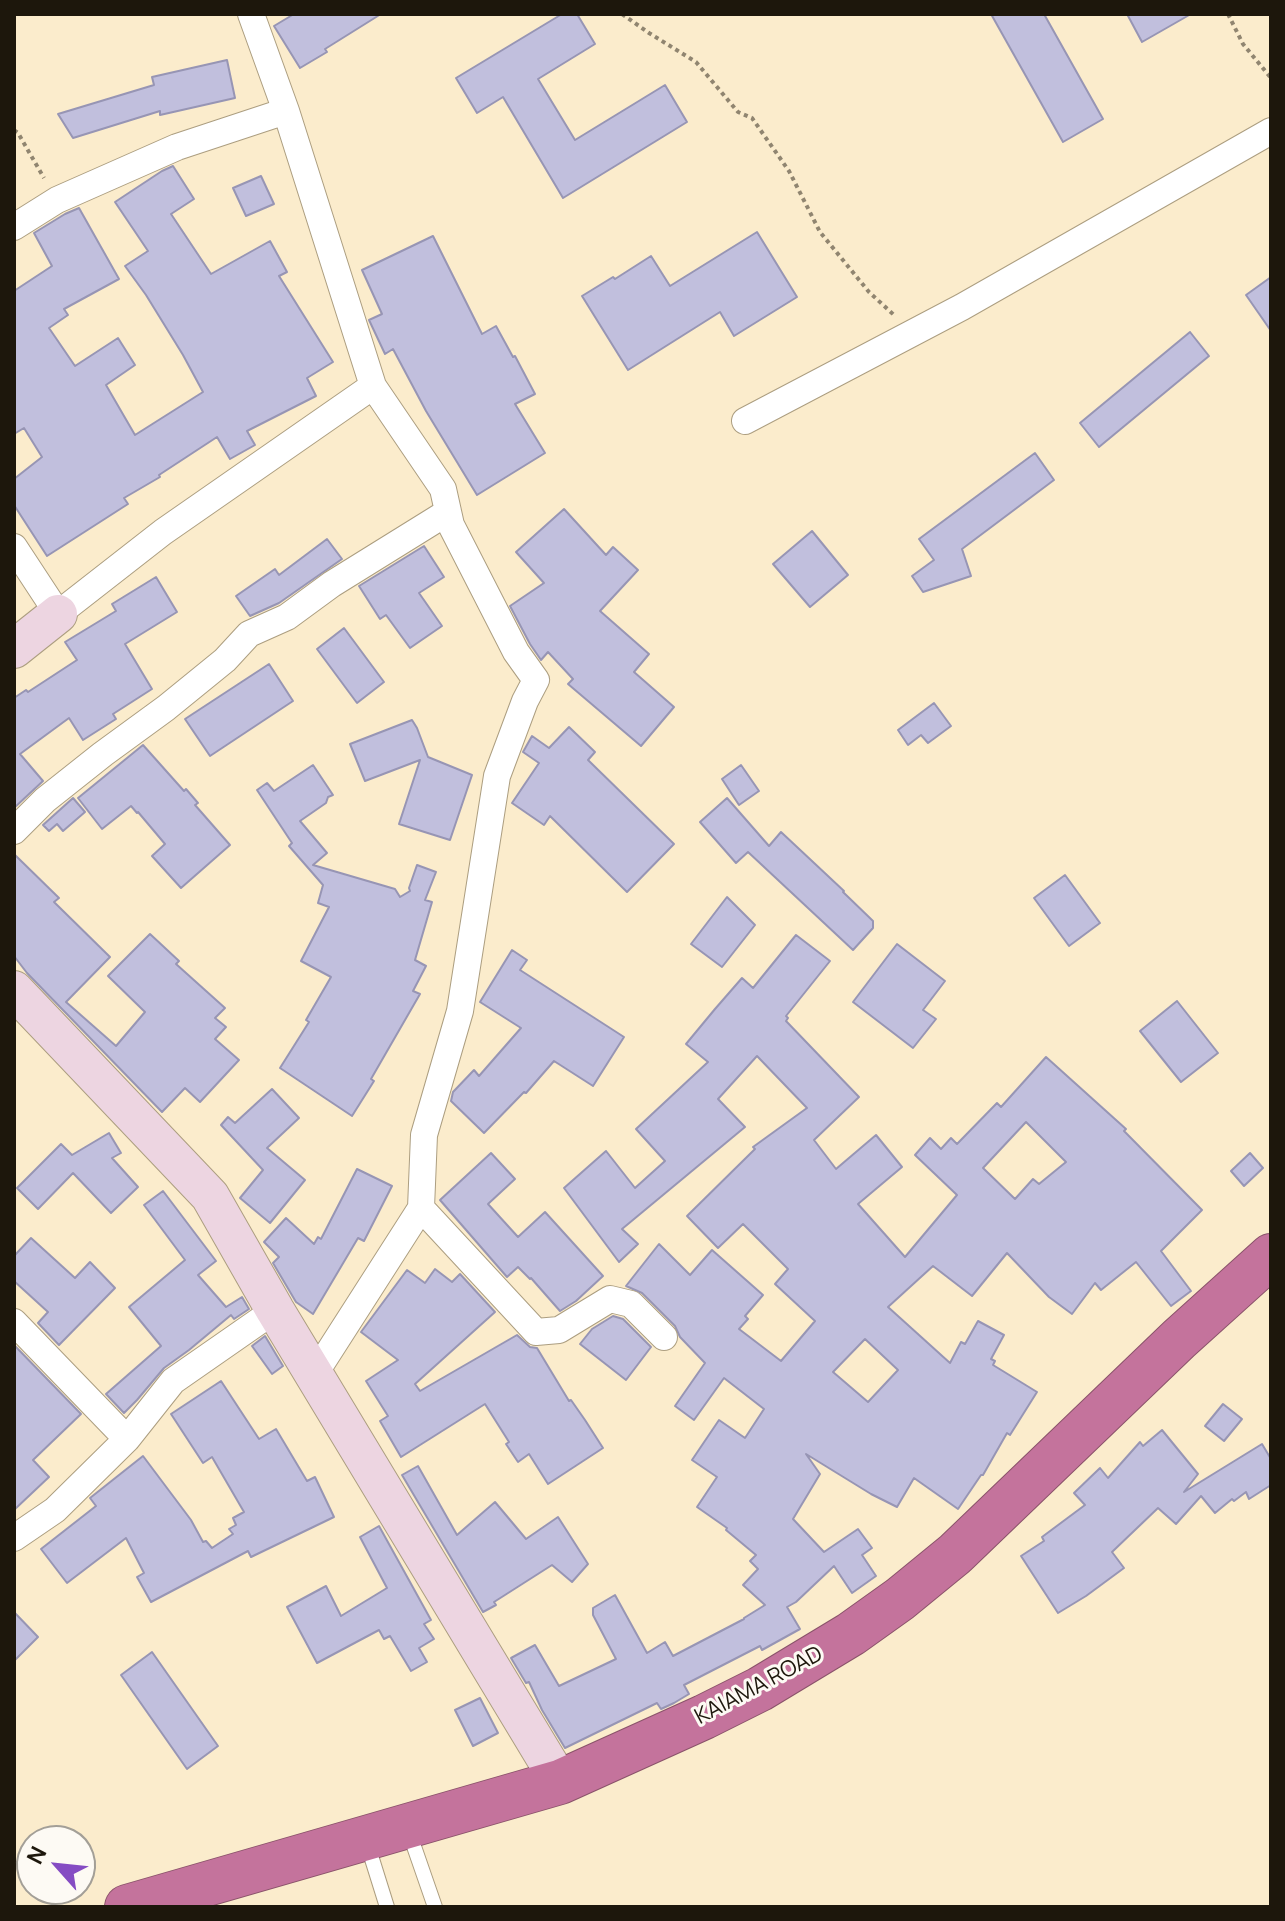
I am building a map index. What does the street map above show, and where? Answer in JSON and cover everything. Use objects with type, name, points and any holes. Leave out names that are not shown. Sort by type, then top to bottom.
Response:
[{"type":"highway","name":"KAIAMA ROAD","points":[[127,1907],[560,1782],[760,1689],[851,1634],[955,1554],[1179,1339],[1269,1260]]},
{"type":"street","points":[[251,14],[286,111],[373,386],[443,489],[451,525],[516,652],[536,680],[497,776],[460,1011],[424,1135],[421,1208],[314,1375]]},
{"type":"street","points":[[14,227],[57,200],[177,147],[286,111]]},
{"type":"street","points":[[745,421],[962,307],[1271,131]]},
{"type":"street","points":[[14,649],[163,532],[373,386]]},
{"type":"street","points":[[14,831],[45,800],[225,660],[249,634],[287,617],[332,584],[448,512]]},
{"type":"street","points":[[14,547],[58,614]]},
{"type":"street","points":[[14,990],[210,1196],[275,1310],[560,1782]]},
{"type":"street","points":[[421,1208],[536,1332],[559,1330],[610,1299],[631,1304],[664,1337]]},
{"type":"street","points":[[14,1538],[55,1510],[127,1439],[173,1381],[275,1310]]},
{"type":"street","points":[[14,1322],[127,1439]]},
{"type":"lane","points":[[408,1826],[435,1907]]},
{"type":"lane","points":[[366,1839],[387,1907]]},
{"type":"path","points":[[622,14],[696,62],[738,112],[752,118],[789,171],[820,232],[869,292],[897,318]]},
{"type":"path","points":[[1228,14],[1243,44],[1271,78]]},
{"type":"path","points":[[14,130],[57,200]]},
{"type":"building","points":[[294,14],[381,14],[300,68],[274,26]]},
{"type":"building","points":[[562,14],[577,14],[595,44],[538,79],[575,140],[665,85],[687,122],[563,198],[503,97],[477,113],[456,78]]},
{"type":"building","points":[[991,14],[1044,14],[1103,119],[1063,142]]},
{"type":"building","points":[[1127,14],[1191,14],[1142,42]]},
{"type":"building","points":[[227,60],[235,98],[160,115],[160,111],[73,138],[58,114],[154,85],[152,77]]},
{"type":"building","points":[[173,166],[194,199],[171,214],[211,274],[270,241],[287,272],[279,276],[333,362],[307,378],[316,396],[247,431],[255,445],[230,459],[217,437],[124,498],[128,504],[47,556],[14,505],[14,479],[42,457],[24,428],[14,434],[14,291],[52,266],[34,233],[79,208],[119,279],[64,309],[68,315],[49,328],[75,366],[118,338],[135,365],[106,385],[135,435],[203,392],[146,295],[125,266],[148,251],[115,202]]},
{"type":"building","points":[[261,176],[274,204],[246,216],[233,188]]},
{"type":"building","points":[[757,232],[797,297],[734,336],[720,312],[628,370],[582,296],[651,256],[670,286]]},
{"type":"building","points":[[433,236],[482,334],[496,326],[535,394],[515,404],[545,453],[477,495],[393,349],[385,354],[369,320],[382,314],[362,270]]},
{"type":"building","points":[[1271,277],[1271,331],[1246,295]]},
{"type":"building","points":[[1190,332],[1209,356],[1099,447],[1080,423]]},
{"type":"building","points":[[1035,453],[1054,480],[962,549],[971,576],[923,592],[912,576],[934,560],[919,539]]},
{"type":"building","points":[[564,509],[606,555],[613,547],[638,570],[600,611],[649,654],[634,672],[674,707],[641,746],[568,684],[573,679],[548,652],[541,660],[510,606],[544,583],[516,552]]},
{"type":"building","points":[[812,531],[848,575],[810,607],[773,564]]},
{"type":"building","points":[[327,539],[342,559],[279,603],[250,616],[236,596],[275,569],[279,575]]},
{"type":"building","points":[[424,546],[444,577],[419,593],[442,626],[410,648],[386,615],[380,619],[359,586]]},
{"type":"building","points":[[156,577],[177,612],[125,644],[152,689],[113,714],[116,719],[83,740],[69,718],[20,754],[43,781],[14,808],[14,698],[77,660],[65,642],[116,611],[112,604]]},
{"type":"building","points":[[344,628],[384,682],[357,703],[317,649]]},
{"type":"building","points":[[269,664],[293,701],[210,756],[185,719]]},
{"type":"building","points":[[934,703],[951,726],[928,743],[921,735],[908,745],[898,730]]},
{"type":"building","points":[[412,720],[428,757],[472,775],[450,840],[399,824],[420,760],[365,781],[350,744]]},
{"type":"building","points":[[569,727],[595,752],[588,760],[674,844],[627,892],[550,816],[544,825],[512,803],[539,763],[523,752],[532,736],[549,748]]},
{"type":"building","points":[[143,745],[184,791],[186,789],[198,803],[195,805],[230,845],[181,888],[152,856],[165,844],[138,812],[131,806],[102,829],[78,798]]},
{"type":"building","points":[[313,765],[333,795],[300,821],[327,853],[313,865],[395,889],[400,897],[410,891],[417,865],[436,872],[425,900],[432,902],[415,960],[426,966],[413,991],[420,994],[352,1116],[280,1068],[309,1022],[306,1020],[331,977],[301,961],[329,907],[318,903],[323,885],[289,846],[292,843],[257,790],[267,783],[274,791]]},
{"type":"building","points":[[741,765],[759,791],[739,805],[722,779]]},
{"type":"building","points":[[73,798],[85,812],[63,831],[57,824],[49,831],[43,825]]},
{"type":"building","points":[[727,798],[769,846],[781,832],[873,921],[873,928],[853,950],[748,852],[736,863],[700,822]]},
{"type":"building","points":[[14,854],[59,898],[54,902],[110,957],[66,1002],[116,1046],[145,1012],[108,976],[150,934],[179,961],[176,964],[225,1008],[215,1018],[226,1027],[215,1039],[239,1060],[200,1102],[185,1088],[162,1112],[14,956]]},
{"type":"building","points":[[1065,875],[1100,923],[1069,946],[1034,898]]},
{"type":"building","points":[[727,897],[755,925],[722,967],[691,944]]},
{"type":"building","points":[[796,935],[830,961],[786,1016],[786,1021],[859,1097],[814,1140],[836,1169],[876,1135],[902,1167],[858,1204],[905,1257],[957,1195],[915,1155],[930,1138],[941,1149],[951,1138],[957,1144],[997,1103],[1001,1107],[1046,1057],[1126,1129],[1124,1131],[1202,1210],[1161,1251],[1191,1291],[1171,1306],[1136,1262],[1101,1290],[1095,1283],[1072,1314],[1049,1297],[1007,1253],[972,1296],[933,1266],[888,1307],[950,1363],[961,1342],[965,1344],[978,1321],[1004,1335],[991,1359],[995,1361],[993,1365],[1037,1392],[958,1509],[914,1478],[897,1507],[806,1454],[820,1474],[793,1519],[824,1552],[858,1529],[872,1548],[862,1555],[876,1576],[852,1593],[834,1566],[787,1607],[800,1629],[684,1685],[689,1694],[674,1703],[661,1709],[657,1703],[565,1748],[529,1682],[526,1683],[511,1658],[535,1645],[559,1686],[616,1659],[593,1615],[593,1608],[615,1595],[647,1653],[665,1642],[673,1656],[765,1605],[743,1585],[758,1569],[750,1561],[756,1555],[727,1528],[697,1507],[717,1477],[692,1460],[719,1420],[745,1438],[764,1409],[724,1378],[694,1420],[675,1406],[705,1363],[680,1337],[675,1326],[642,1293],[626,1286],[659,1244],[690,1275],[712,1250],[763,1295],[745,1316],[748,1319],[739,1329],[781,1361],[815,1321],[775,1284],[788,1269],[743,1224],[718,1248],[687,1216],[755,1149],[753,1147],[807,1108],[757,1056],[718,1099],[745,1127],[622,1229],[638,1244],[619,1262],[564,1188],[606,1151],[635,1188],[665,1161],[636,1129],[708,1062],[686,1044],[715,1009],[742,978],[753,988]],"holes":[[[1026,1122],[1066,1162],[1039,1184],[1033,1179],[1015,1199],[983,1168]],[[865,1339],[898,1370],[868,1402],[833,1372]]]},
{"type":"building","points":[[897,944],[945,981],[923,1010],[936,1019],[913,1048],[853,1002]]},
{"type":"building","points":[[512,950],[527,960],[520,970],[624,1037],[593,1086],[554,1061],[484,1133],[451,1101],[453,1092],[474,1070],[479,1076],[521,1028],[480,1002]]},
{"type":"building","points":[[1177,1001],[1218,1053],[1181,1082],[1140,1031]]},
{"type":"building","points":[[272,1089],[299,1118],[267,1148],[305,1180],[270,1223],[240,1198],[263,1170],[221,1125],[228,1117],[235,1123]]},
{"type":"building","points":[[109,1133],[121,1153],[112,1158],[138,1187],[111,1213],[73,1173],[38,1209],[17,1188],[61,1144],[72,1155]]},
{"type":"building","points":[[491,1153],[515,1179],[488,1204],[518,1237],[545,1212],[603,1276],[560,1311],[518,1267],[507,1277],[440,1200]]},
{"type":"building","points":[[1250,1153],[1263,1168],[1244,1186],[1231,1171]]},
{"type":"building","points":[[357,1169],[392,1186],[364,1241],[358,1238],[313,1314],[296,1302],[273,1263],[279,1257],[264,1242],[286,1218],[314,1244],[318,1237],[321,1239]]},
{"type":"building","points":[[163,1191],[216,1261],[198,1275],[226,1307],[242,1297],[249,1309],[234,1319],[231,1315],[164,1368],[124,1413],[106,1394],[161,1346],[129,1307],[185,1260],[144,1205]]},
{"type":"building","points":[[31,1238],[75,1278],[90,1262],[115,1288],[59,1345],[38,1323],[48,1312],[14,1281],[14,1256]]},
{"type":"building","points":[[435,1269],[452,1282],[460,1274],[495,1312],[415,1384],[420,1391],[517,1335],[530,1347],[537,1348],[569,1401],[603,1448],[548,1484],[529,1454],[518,1462],[485,1404],[401,1457],[380,1421],[388,1416],[366,1381],[398,1360],[361,1332],[407,1270],[425,1283]]},
{"type":"building","points":[[613,1316],[623,1319],[651,1347],[626,1380],[580,1344],[592,1329]]},
{"type":"building","points":[[265,1336],[283,1366],[272,1374],[252,1346]]},
{"type":"building","points":[[14,1348],[81,1414],[33,1460],[49,1477],[14,1510]]},
{"type":"building","points":[[221,1381],[259,1439],[276,1429],[307,1481],[315,1477],[334,1517],[251,1557],[248,1551],[151,1602],[137,1577],[144,1573],[126,1538],[67,1583],[41,1549],[96,1506],[90,1498],[143,1456],[191,1520],[203,1542],[206,1541],[212,1548],[233,1534],[229,1529],[236,1525],[233,1518],[244,1512],[212,1457],[203,1463],[171,1414]]},
{"type":"building","points":[[1223,1404],[1242,1419],[1224,1441],[1205,1426]]},
{"type":"building","points":[[1162,1430],[1198,1474],[1184,1492],[1262,1444],[1271,1459],[1271,1485],[1249,1499],[1246,1492],[1234,1501],[1232,1499],[1215,1513],[1201,1496],[1176,1524],[1158,1508],[1112,1552],[1124,1568],[1058,1613],[1021,1556],[1044,1541],[1042,1537],[1085,1505],[1074,1493],[1100,1468],[1108,1478],[1140,1442],[1143,1446]]},
{"type":"building","points":[[418,1466],[457,1535],[495,1502],[526,1539],[558,1517],[588,1564],[572,1582],[552,1565],[483,1612],[402,1475]]},
{"type":"building","points":[[379,1526],[431,1620],[424,1624],[434,1639],[419,1648],[427,1662],[411,1671],[390,1636],[384,1639],[379,1630],[317,1663],[287,1607],[326,1586],[341,1616],[387,1588],[360,1537]]},
{"type":"building","points":[[14,1612],[38,1637],[14,1661]]},
{"type":"building","points":[[152,1652],[218,1746],[187,1769],[121,1675]]},
{"type":"building","points":[[480,1698],[498,1733],[473,1746],[455,1710]]}]
